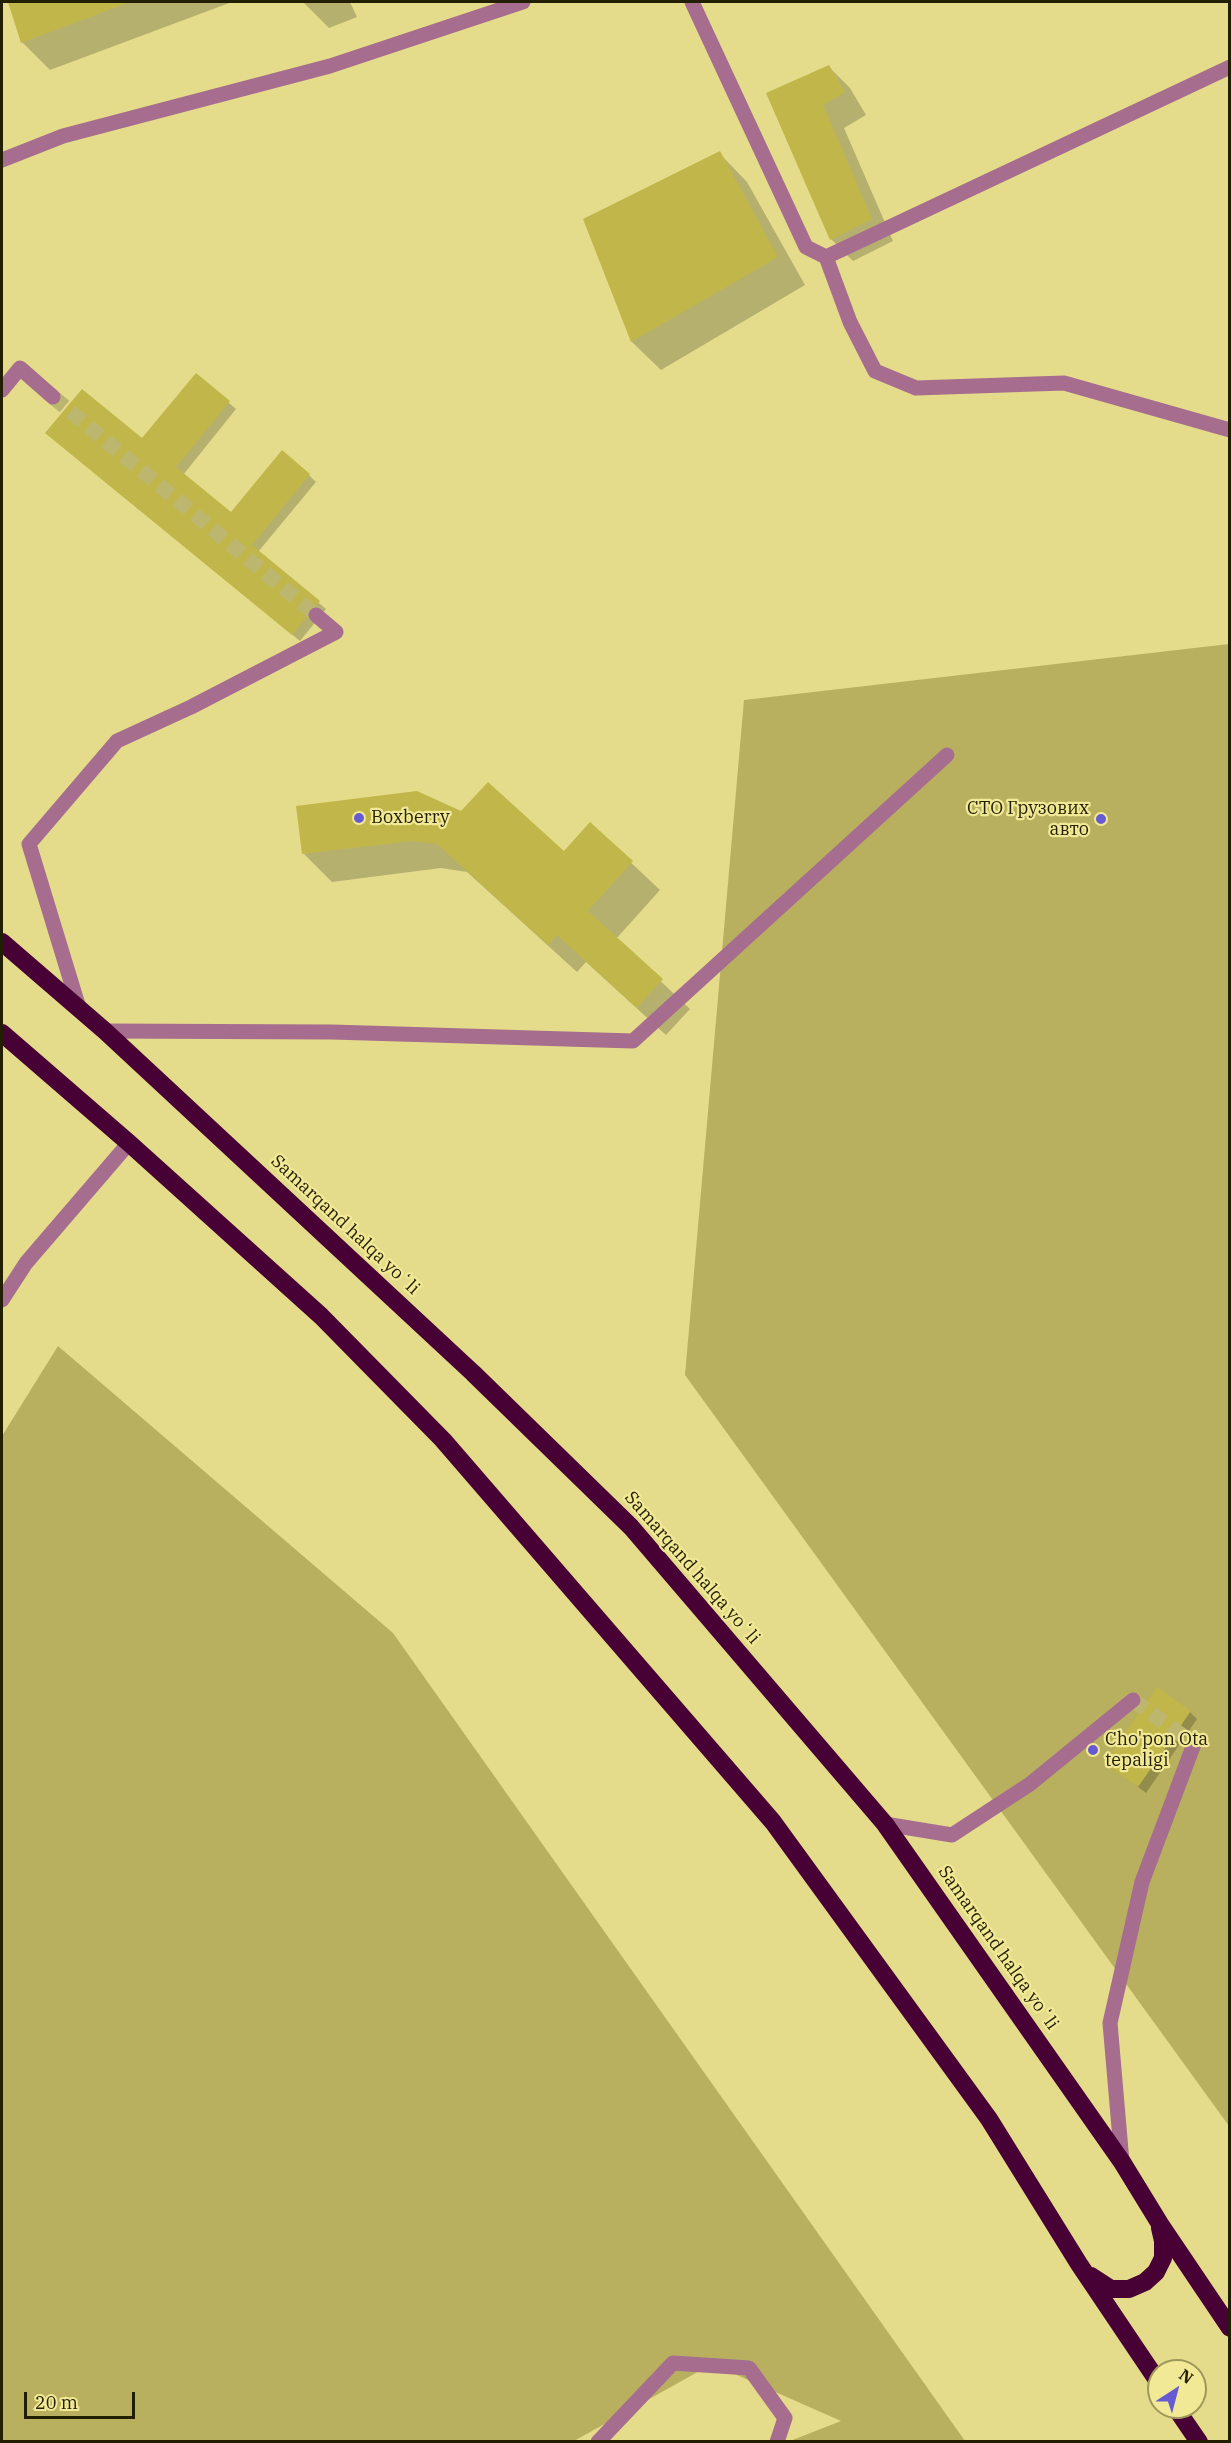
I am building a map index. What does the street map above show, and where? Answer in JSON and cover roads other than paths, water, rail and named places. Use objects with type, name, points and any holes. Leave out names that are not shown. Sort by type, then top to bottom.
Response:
[{"type":"highway","name":"Samarqand halqa yoʻli","points":[[2,942],[105,1031],[473,1373],[631,1527],[885,1824],[1122,2162],[1160,2224],[1230,2328]]},
{"type":"highway","points":[[2,1033],[129,1143],[321,1316],[443,1440],[773,1822],[989,2120],[1079,2265],[1147,2365]]},
{"type":"highway","points":[[1079,2265],[1094,2279],[1111,2289],[1129,2289],[1145,2282],[1156,2272],[1162,2258],[1163,2241],[1160,2224]]},
{"type":"highway","points":[[1183,2419],[1198,2442]]},
{"type":"street","points":[[2,160],[63,136],[330,66],[523,2]]},
{"type":"street","points":[[692,2],[806,247],[826,257],[850,322],[875,372],[916,388],[1064,383],[1230,430]]},
{"type":"street","points":[[826,257],[1230,67]]},
{"type":"street","points":[[2,390],[20,369],[53,397]]},
{"type":"street","points":[[79,1008],[29,844],[117,741],[191,707],[336,632],[316,615]]},
{"type":"street","points":[[105,1031],[332,1032],[633,1041],[947,755]]},
{"type":"street","points":[[2,1300],[26,1263],[129,1143]]},
{"type":"street","points":[[885,1824],[952,1835],[1030,1784],[1133,1700]]},
{"type":"street","points":[[1122,2162],[1110,2023],[1142,1882],[1194,1744]]},
{"type":"street","points":[[597,2442],[673,2363],[749,2368],[785,2418],[777,2442]]},
{"type":"tunnel","points":[[53,397],[316,615]]},
{"type":"tunnel","points":[[1133,1700],[1194,1744]]},
{"type":"place","name":"Boxberry","points":[[359,818]]},
{"type":"place","name":"СТО Грузових авто","points":[[1101,819]]},
{"type":"place","name":"Cho'pon Ota tepaligi","points":[[1093,1750]]}]
